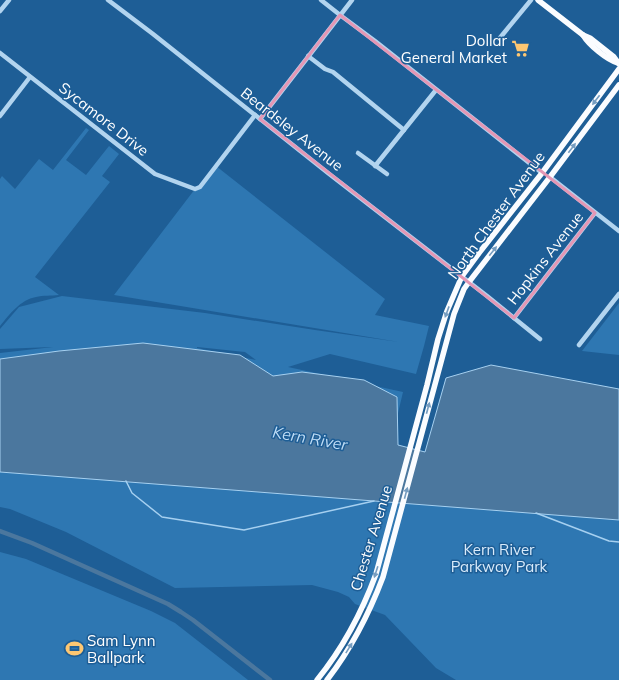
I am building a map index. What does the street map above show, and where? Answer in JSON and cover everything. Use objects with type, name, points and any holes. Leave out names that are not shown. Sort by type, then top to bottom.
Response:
[{"type":"main road","points":[[538,0],[583,35],[590,38],[614,57],[618,63]]},
{"type":"main road","name":"North Chester Avenue","points":[[412,438],[438,340],[447,311],[462,276],[542,173],[619,69]]},
{"type":"main road","name":"North Chester Avenue","points":[[418,446],[454,314],[464,289],[619,85]]},
{"type":"main road","points":[[550,177],[548,173],[551,160]]},
{"type":"main road","points":[[536,195],[541,182],[542,173]]},
{"type":"main road","name":"Chester Avenue","points":[[318,680],[328,667],[355,622],[371,588],[412,438]]},
{"type":"main road","name":"Chester Avenue","points":[[327,680],[334,672],[353,642],[371,606],[383,577],[418,446]]},
{"type":"street","points":[[0,11],[9,0]]},
{"type":"street","name":"Beardsley Avenue","points":[[108,0],[462,276],[540,339]]},
{"type":"street","points":[[321,0],[376,41],[542,173]]},
{"type":"street","points":[[260,118],[352,0]]},
{"type":"street","points":[[499,39],[531,0]]},
{"type":"street","name":"Sycamore Drive","points":[[0,53],[155,174],[195,189],[200,187],[255,115]]},
{"type":"street","points":[[308,56],[332,72],[404,130]]},
{"type":"street","points":[[0,116],[30,77]]},
{"type":"street","points":[[375,166],[436,90]]},
{"type":"street","points":[[358,152],[387,174]]},
{"type":"street","points":[[550,177],[619,231]]},
{"type":"street","name":"Hopkins Avenue","points":[[514,318],[595,213]]},
{"type":"street","points":[[579,345],[619,294]]},
{"type":"highlighted area","points":[[340,15],[595,213],[514,318],[260,119]]},
{"type":"green space","points":[[86,128],[89,130],[66,160],[86,175],[109,146],[119,154],[102,176],[110,182],[35,277],[59,295],[39,296],[25,301],[16,308],[0,326],[0,179],[2,176],[15,189],[39,159],[53,170]]},
{"type":"green space","name":"Kern River Parkway Park","points":[[216,166],[385,299],[375,315],[429,326],[416,374],[330,354],[288,367],[403,392],[390,447],[432,457],[619,395],[619,680],[456,680],[436,668],[385,615],[355,604],[349,597],[338,592],[312,585],[175,588],[66,532],[10,509],[0,507],[0,353],[53,347],[0,349],[0,329],[19,307],[62,296],[205,313],[399,342],[114,295],[195,189]],"holes":[[[197,347],[245,352],[256,360]]]},
{"type":"green space","points":[[619,303],[619,355],[582,351]]},
{"type":"green space","points":[[0,552],[26,559],[151,611],[175,623],[248,680],[0,680]]},
{"type":"water","name":"Kern River","points":[[143,343],[240,355],[273,376],[302,372],[364,380],[397,397],[398,445],[425,452],[446,378],[491,365],[619,389],[619,520],[0,472],[0,359],[59,351]]},
{"type":"waterway","points":[[126,481],[132,493],[162,517],[244,530],[374,501]]},
{"type":"waterway","points":[[536,513],[609,541],[619,542]]},
{"type":"waterway","points":[[0,531],[32,543],[168,604],[193,620],[270,680]]},
{"type":"place","name":"Dollar General Market","points":[[520,49]]},
{"type":"place","name":"Sam Lynn Ballpark","points":[[74,649]]}]
